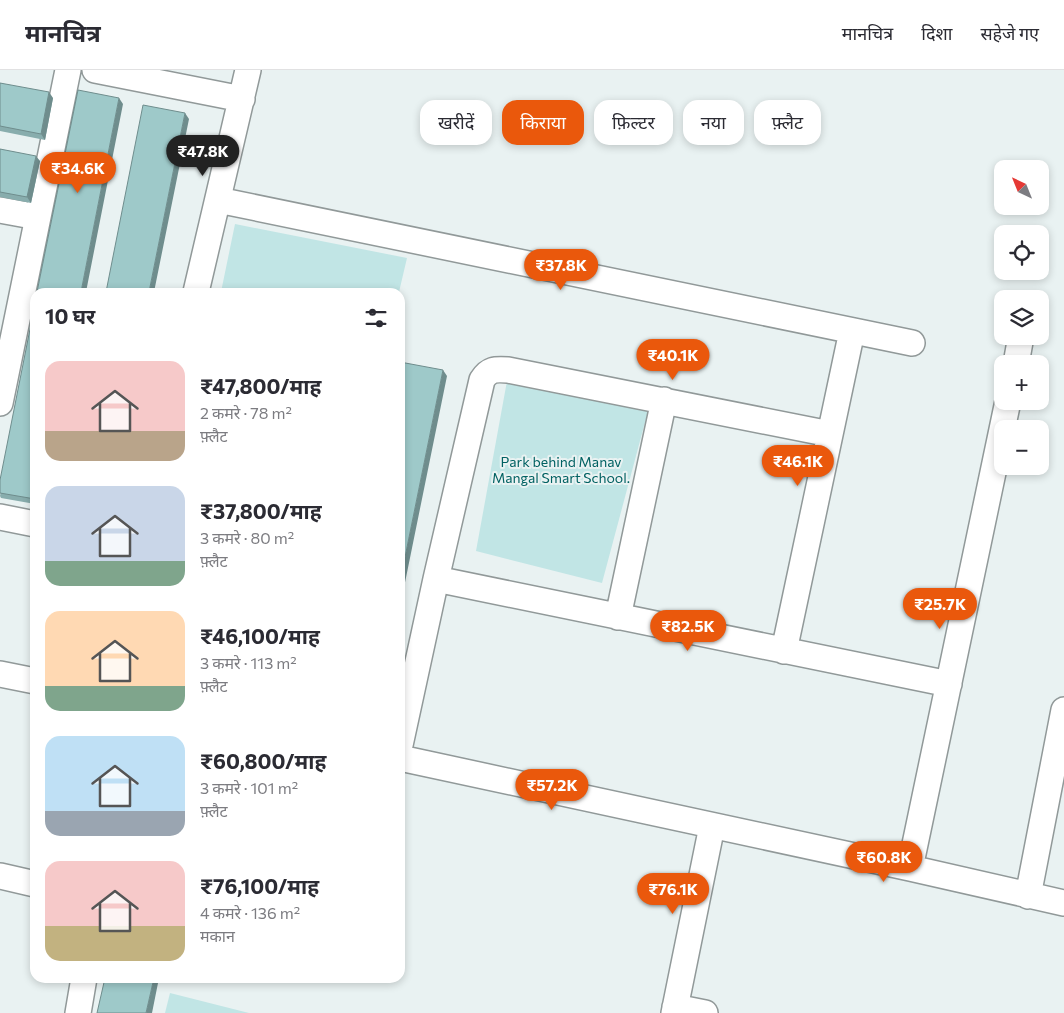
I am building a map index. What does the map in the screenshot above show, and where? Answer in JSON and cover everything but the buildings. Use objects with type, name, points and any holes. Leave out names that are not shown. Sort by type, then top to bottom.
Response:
[{"type":"street","points":[[0,403],[3,374],[68,70]]},
{"type":"street","points":[[95,70],[242,99]]},
{"type":"street","points":[[197,288],[248,70]]},
{"type":"street","points":[[218,200],[912,343]]},
{"type":"street","points":[[0,210],[38,217]]},
{"type":"street","points":[[784,651],[852,331]]},
{"type":"street","points":[[405,722],[482,380],[486,374],[494,369],[508,370],[830,434]]},
{"type":"street","points":[[618,617],[664,400]]},
{"type":"street","points":[[910,868],[1006,410]]},
{"type":"street","points":[[0,518],[30,523]]},
{"type":"street","points":[[436,579],[949,684]]},
{"type":"street","points":[[0,674],[30,680]]},
{"type":"street","points":[[1028,896],[1058,774],[1064,710]]},
{"type":"street","points":[[405,759],[1064,903]]},
{"type":"street","points":[[705,1013],[674,1010],[712,826]]},
{"type":"street","points":[[0,876],[30,883]]},
{"type":"street","points":[[78,1013],[83,983]]},
{"type":"green space","points":[[235,224],[407,258],[400,288],[222,288]]},
{"type":"green space","name":"Park behind Manav Mangal Smart School.","points":[[507,381],[648,411],[602,583],[476,551]]},
{"type":"green space","points":[[170,993],[249,1013],[165,1013]]}]
